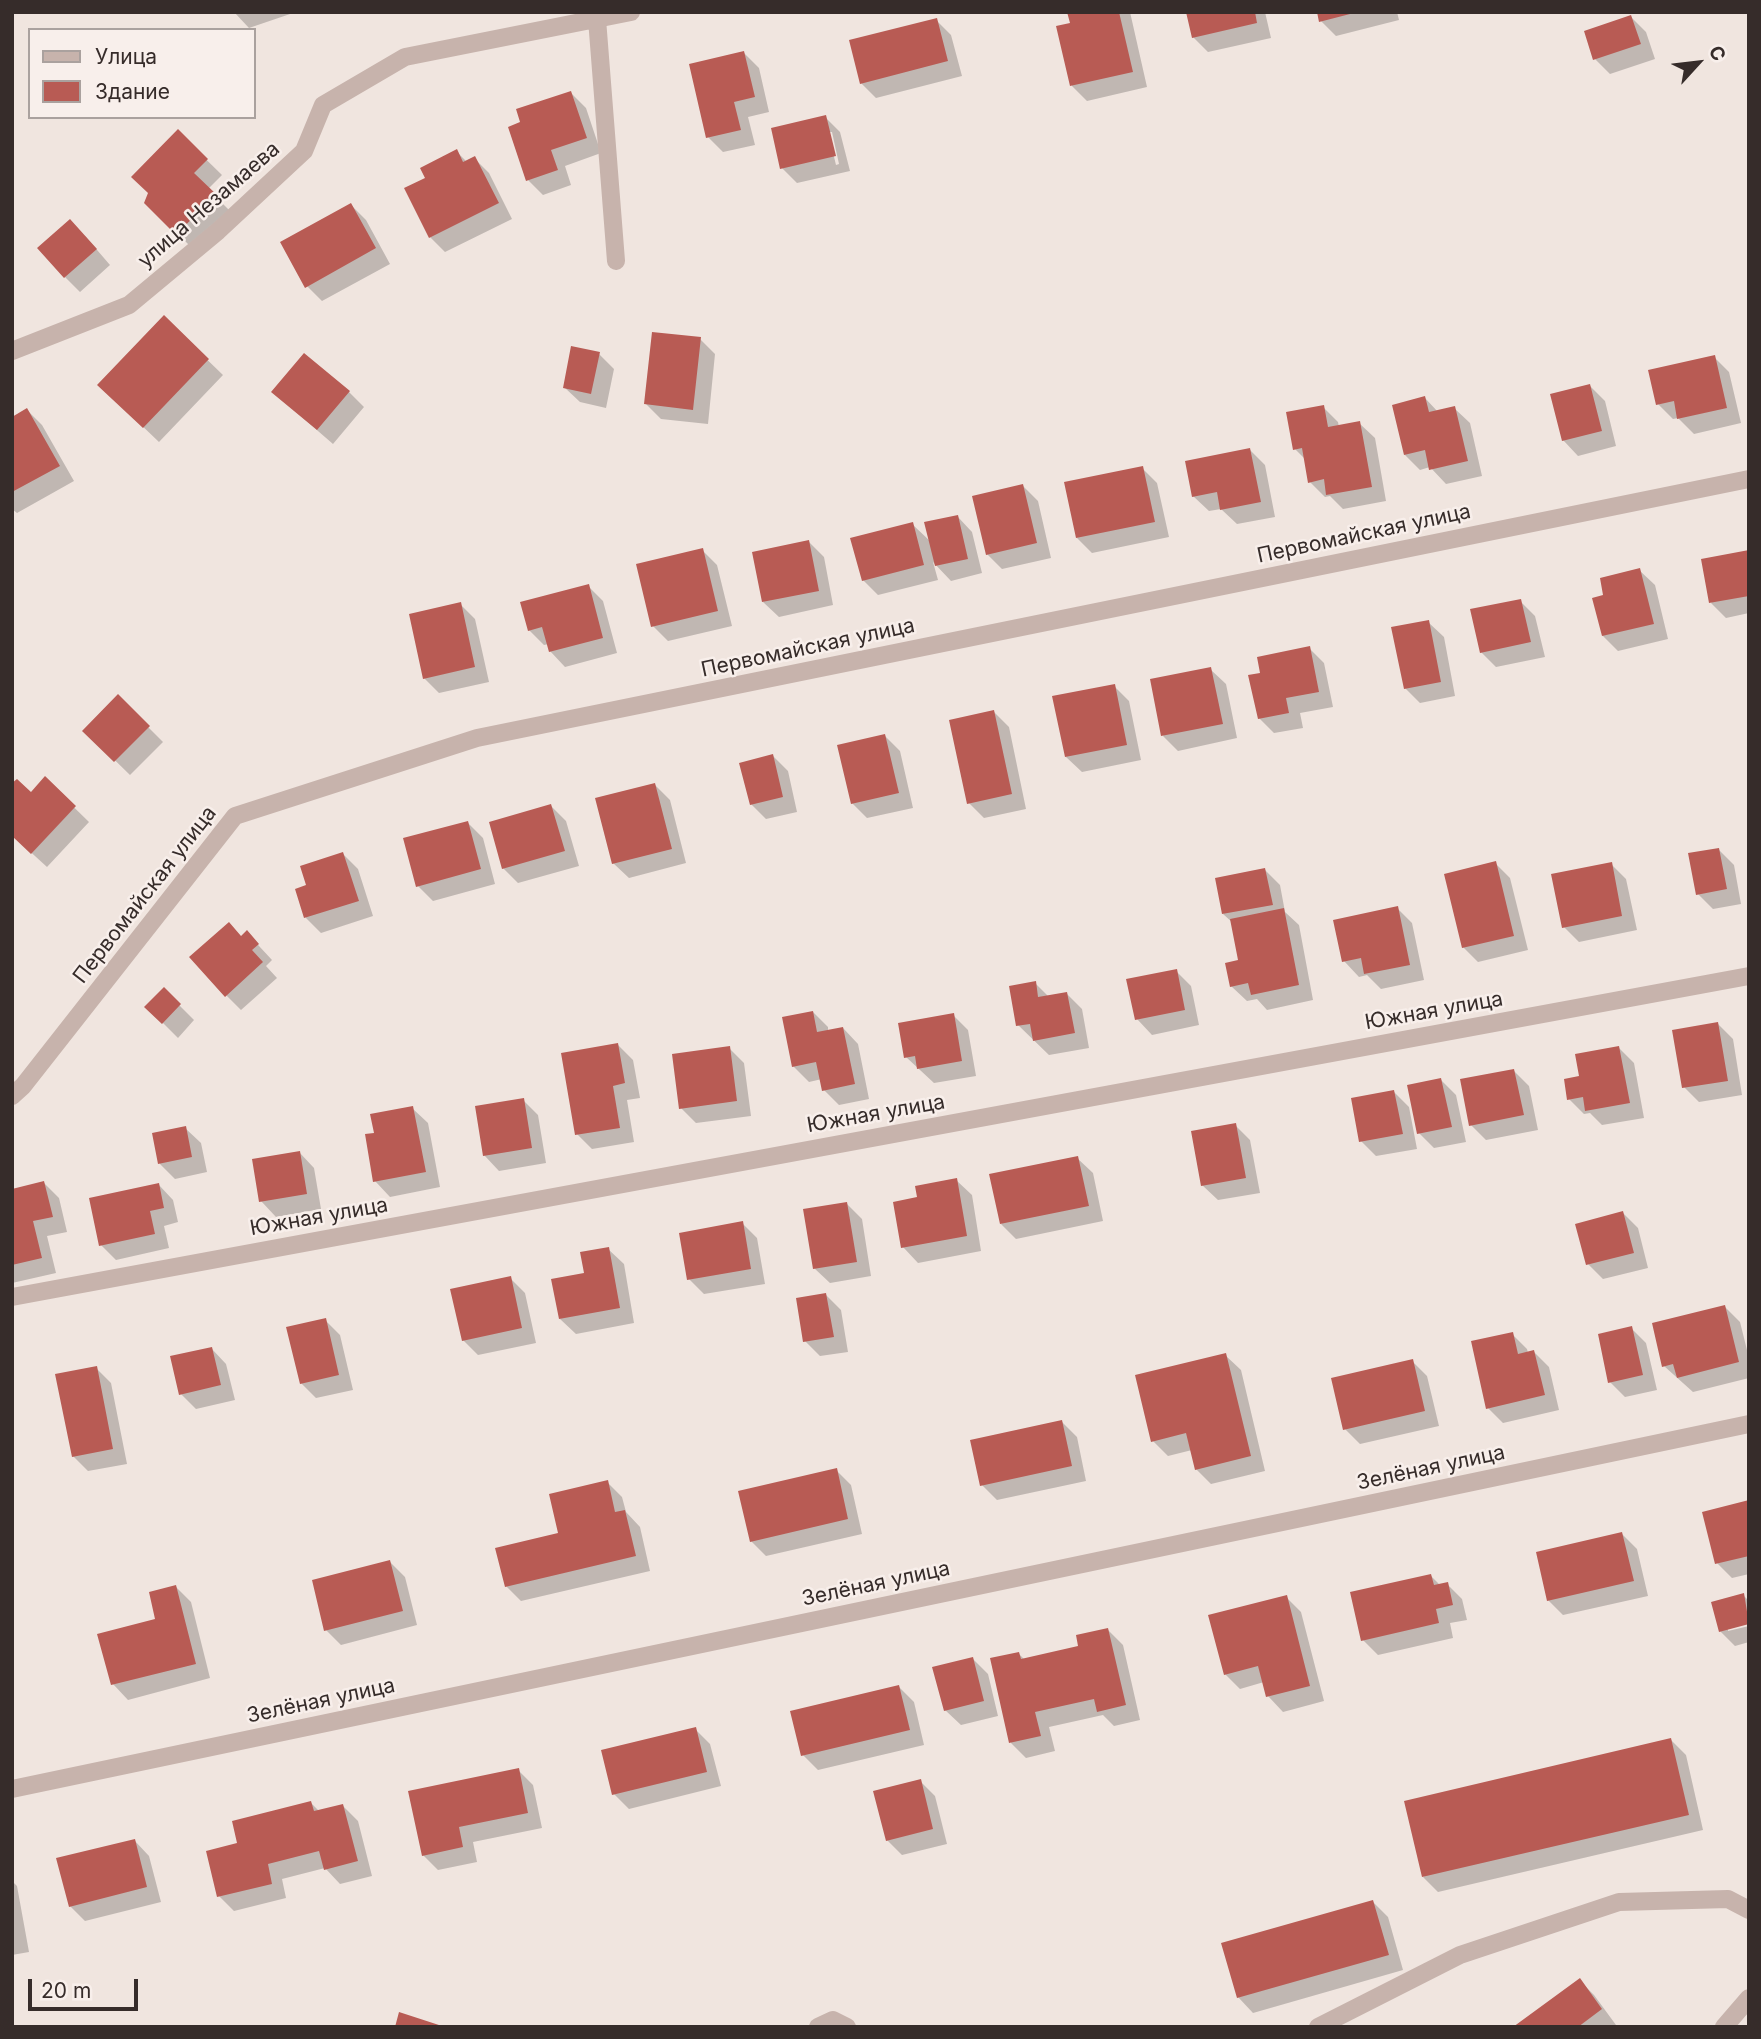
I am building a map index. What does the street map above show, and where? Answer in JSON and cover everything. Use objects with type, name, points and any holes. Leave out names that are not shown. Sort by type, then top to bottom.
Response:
[{"type":"street","name":"улица Незамаева","points":[[12,351],[129,305],[218,230],[304,151],[323,105],[405,57],[631,12]]},
{"type":"street","points":[[597,19],[616,261]]},
{"type":"street","name":"Первомайская улица","points":[[12,1096],[23,1086],[235,816],[477,738],[1749,479]]},
{"type":"street","name":"Южная улица","points":[[12,1297],[1749,976]]},
{"type":"street","name":"Зелёная улица","points":[[12,1789],[1749,1424]]},
{"type":"street","points":[[1318,2027],[1460,1955],[1619,1902],[1728,1899],[1749,1910]]},
{"type":"street","points":[[1724,2027],[1749,1998]]},
{"type":"street","points":[[818,2027],[833,2020],[847,2027]]},
{"type":"building","points":[[1067,12],[1119,12],[1133,72],[1070,86],[1056,26],[1070,23]]},
{"type":"building","points":[[1186,12],[1255,12],[1257,23],[1192,38]]},
{"type":"building","points":[[1317,12],[1354,12],[1354,13],[1319,22]]},
{"type":"building","points":[[1631,15],[1641,44],[1593,60],[1584,31]]},
{"type":"building","points":[[937,18],[948,61],[860,84],[849,40]]},
{"type":"building","points":[[744,51],[755,97],[734,102],[741,130],[706,138],[689,64]]},
{"type":"building","points":[[571,91],[587,138],[551,150],[558,170],[526,181],[508,127],[520,122],[516,109]]},
{"type":"building","points":[[826,115],[836,156],[780,169],[771,128]]},
{"type":"building","points":[[178,129],[208,159],[194,173],[216,194],[176,235],[144,203],[148,193],[131,177]]},
{"type":"building","points":[[457,149],[463,162],[475,156],[499,203],[429,238],[404,188],[425,178],[420,168]]},
{"type":"building","points":[[351,203],[376,248],[305,288],[280,242]]},
{"type":"building","points":[[70,219],[97,249],[64,278],[37,248]]},
{"type":"building","points":[[164,315],[209,359],[143,428],[97,385]]},
{"type":"building","points":[[652,332],[701,337],[693,410],[644,404]]},
{"type":"building","points":[[571,346],[600,352],[591,394],[563,388]]},
{"type":"building","points":[[304,353],[350,391],[317,430],[271,392]]},
{"type":"building","points":[[1715,355],[1727,408],[1677,419],[1674,401],[1656,405],[1648,370]]},
{"type":"building","points":[[1590,384],[1602,431],[1562,441],[1550,394]]},
{"type":"building","points":[[1425,396],[1429,412],[1455,406],[1468,461],[1429,470],[1425,450],[1404,455],[1392,405]]},
{"type":"building","points":[[1324,405],[1328,427],[1360,421],[1372,487],[1326,495],[1324,479],[1308,483],[1302,448],[1293,450],[1286,412]]},
{"type":"building","points":[[27,408],[60,466],[12,492],[12,417]]},
{"type":"building","points":[[1250,448],[1261,502],[1220,510],[1217,492],[1192,497],[1185,461]]},
{"type":"building","points":[[1143,466],[1155,522],[1076,538],[1064,482]]},
{"type":"building","points":[[1023,484],[1037,543],[986,555],[972,496]]},
{"type":"building","points":[[958,515],[968,559],[935,566],[924,522]]},
{"type":"building","points":[[913,522],[924,565],[862,581],[850,538]]},
{"type":"building","points":[[809,540],[819,591],[762,602],[752,552]]},
{"type":"building","points":[[703,548],[718,611],[651,627],[636,564]]},
{"type":"building","points":[[1749,550],[1749,596],[1709,603],[1701,559]]},
{"type":"building","points":[[1640,568],[1654,624],[1602,636],[1592,598],[1603,595],[1600,578]]},
{"type":"building","points":[[589,584],[603,638],[549,652],[542,627],[528,631],[520,602]]},
{"type":"building","points":[[1521,599],[1531,642],[1480,653],[1470,609]]},
{"type":"building","points":[[461,602],[475,667],[423,679],[409,614]]},
{"type":"building","points":[[1429,620],[1441,682],[1404,689],[1391,627]]},
{"type":"building","points":[[1310,646],[1319,692],[1286,698],[1289,713],[1258,719],[1248,675],[1260,673],[1257,657]]},
{"type":"building","points":[[1211,667],[1223,724],[1161,736],[1150,679]]},
{"type":"building","points":[[1115,684],[1127,745],[1065,757],[1052,696]]},
{"type":"building","points":[[118,694],[150,726],[114,762],[82,731]]},
{"type":"building","points":[[994,710],[1012,794],[967,804],[949,720]]},
{"type":"building","points":[[885,734],[899,793],[851,804],[837,745]]},
{"type":"building","points":[[773,754],[783,797],[750,805],[739,763]]},
{"type":"building","points":[[45,776],[76,806],[31,854],[12,836],[12,783],[17,779],[31,792]]},
{"type":"building","points":[[655,783],[672,849],[612,864],[595,798]]},
{"type":"building","points":[[551,804],[565,851],[502,869],[489,822]]},
{"type":"building","points":[[468,821],[481,869],[416,887],[403,838]]},
{"type":"building","points":[[1719,848],[1727,889],[1696,895],[1688,853]]},
{"type":"building","points":[[343,852],[359,901],[304,918],[295,889],[306,885],[300,866]]},
{"type":"building","points":[[1496,861],[1514,936],[1462,948],[1444,874]]},
{"type":"building","points":[[1612,862],[1622,916],[1562,928],[1551,874]]},
{"type":"building","points":[[1265,868],[1273,905],[1222,914],[1215,878]]},
{"type":"building","points":[[1398,906],[1410,965],[1364,974],[1361,958],[1342,962],[1333,920]]},
{"type":"building","points":[[1284,908],[1299,985],[1251,995],[1248,983],[1230,987],[1225,963],[1238,960],[1230,919]]},
{"type":"building","points":[[229,922],[241,936],[247,930],[259,944],[252,950],[263,962],[225,997],[189,957]]},
{"type":"building","points":[[1177,969],[1185,1010],[1135,1020],[1126,979]]},
{"type":"building","points":[[1036,981],[1038,997],[1067,992],[1075,1033],[1033,1041],[1030,1024],[1016,1026],[1009,986]]},
{"type":"building","points":[[164,987],[181,1004],[162,1024],[144,1007]]},
{"type":"building","points":[[813,1011],[817,1032],[843,1027],[855,1084],[822,1091],[816,1062],[792,1067],[782,1017]]},
{"type":"building","points":[[954,1013],[962,1061],[917,1069],[915,1056],[904,1058],[898,1023]]},
{"type":"building","points":[[1718,1022],[1728,1081],[1682,1088],[1672,1030]]},
{"type":"building","points":[[618,1043],[625,1083],[613,1086],[620,1128],[575,1135],[561,1053]]},
{"type":"building","points":[[730,1046],[737,1101],[679,1109],[672,1054]]},
{"type":"building","points":[[1619,1046],[1630,1103],[1585,1111],[1583,1097],[1567,1100],[1564,1079],[1579,1076],[1575,1054]]},
{"type":"building","points":[[1514,1069],[1524,1115],[1469,1126],[1460,1079]]},
{"type":"building","points":[[1441,1078],[1452,1127],[1417,1134],[1407,1085]]},
{"type":"building","points":[[1394,1090],[1403,1134],[1359,1142],[1351,1098]]},
{"type":"building","points":[[524,1098],[532,1148],[483,1156],[475,1106]]},
{"type":"building","points":[[413,1106],[426,1172],[373,1182],[365,1134],[374,1133],[370,1114]]},
{"type":"building","points":[[1236,1123],[1246,1178],[1201,1186],[1191,1131]]},
{"type":"building","points":[[186,1126],[192,1157],[158,1164],[152,1133]]},
{"type":"building","points":[[300,1151],[307,1194],[259,1202],[252,1159]]},
{"type":"building","points":[[1078,1156],[1089,1206],[1000,1224],[989,1174]]},
{"type":"building","points":[[957,1178],[967,1236],[901,1248],[893,1202],[917,1197],[915,1186]]},
{"type":"building","points":[[44,1181],[53,1217],[33,1221],[42,1258],[12,1265],[12,1189]]},
{"type":"building","points":[[159,1183],[164,1208],[150,1211],[155,1234],[99,1246],[89,1198]]},
{"type":"building","points":[[847,1202],[857,1262],[813,1269],[803,1209]]},
{"type":"building","points":[[1623,1211],[1634,1253],[1586,1265],[1575,1224]]},
{"type":"building","points":[[743,1221],[751,1269],[687,1280],[679,1233]]},
{"type":"building","points":[[609,1247],[620,1308],[559,1319],[551,1279],[584,1273],[580,1252]]},
{"type":"building","points":[[511,1276],[522,1328],[462,1341],[450,1289]]},
{"type":"building","points":[[826,1293],[834,1337],[803,1342],[796,1298]]},
{"type":"building","points":[[1725,1305],[1739,1362],[1677,1378],[1673,1364],[1662,1367],[1652,1323]]},
{"type":"building","points":[[326,1318],[339,1375],[300,1384],[286,1327]]},
{"type":"building","points":[[1632,1326],[1643,1375],[1608,1383],[1598,1334]]},
{"type":"building","points":[[1513,1332],[1518,1354],[1534,1350],[1545,1395],[1486,1409],[1471,1341]]},
{"type":"building","points":[[212,1347],[221,1385],[179,1395],[170,1356]]},
{"type":"building","points":[[1226,1353],[1251,1456],[1195,1470],[1186,1433],[1151,1442],[1135,1375]]},
{"type":"building","points":[[1413,1359],[1425,1411],[1343,1430],[1331,1378]]},
{"type":"building","points":[[97,1366],[113,1449],[72,1457],[55,1374]]},
{"type":"building","points":[[1062,1420],[1072,1466],[980,1486],[970,1440]]},
{"type":"building","points":[[837,1468],[848,1519],[750,1542],[738,1491]]},
{"type":"building","points":[[608,1480],[615,1512],[625,1510],[636,1556],[505,1587],[495,1548],[558,1533],[549,1494]]},
{"type":"building","points":[[1749,1500],[1749,1556],[1715,1564],[1702,1512]]},
{"type":"building","points":[[1622,1532],[1634,1581],[1547,1601],[1536,1552]]},
{"type":"building","points":[[390,1560],[403,1611],[324,1631],[312,1580]]},
{"type":"building","points":[[1431,1574],[1434,1585],[1448,1582],[1453,1605],[1436,1609],[1439,1623],[1361,1641],[1350,1592]]},
{"type":"building","points":[[176,1585],[196,1664],[111,1685],[97,1634],[155,1619],[149,1592]]},
{"type":"building","points":[[1744,1593],[1749,1624],[1719,1632],[1711,1602]]},
{"type":"building","points":[[1287,1595],[1310,1686],[1266,1697],[1258,1666],[1224,1675],[1208,1615]]},
{"type":"building","points":[[1108,1628],[1126,1705],[1097,1712],[1094,1699],[1035,1712],[1041,1736],[1009,1743],[990,1658],[1019,1652],[1021,1659],[1078,1646],[1076,1635]]},
{"type":"building","points":[[973,1657],[984,1701],[944,1711],[932,1667]]},
{"type":"building","points":[[899,1685],[910,1730],[801,1756],[790,1711]]},
{"type":"building","points":[[696,1727],[707,1772],[612,1795],[601,1750]]},
{"type":"building","points":[[1671,1738],[1689,1815],[1422,1877],[1404,1801]]},
{"type":"building","points":[[519,1768],[528,1813],[459,1827],[463,1847],[422,1856],[408,1791]]},
{"type":"building","points":[[921,1779],[933,1829],[886,1841],[873,1791]]},
{"type":"building","points":[[311,1801],[314,1811],[343,1804],[358,1861],[324,1870],[319,1851],[268,1864],[272,1884],[217,1897],[206,1851],[237,1843],[232,1821]]},
{"type":"building","points":[[135,1839],[147,1887],[69,1907],[56,1858]]},
{"type":"building","points":[[1373,1900],[1389,1955],[1237,1998],[1221,1943]]},
{"type":"building","points":[[1580,1978],[1602,2009],[1578,2027],[1513,2027]]},
{"type":"building","points":[[399,2012],[442,2026],[442,2027],[395,2027]]}]
